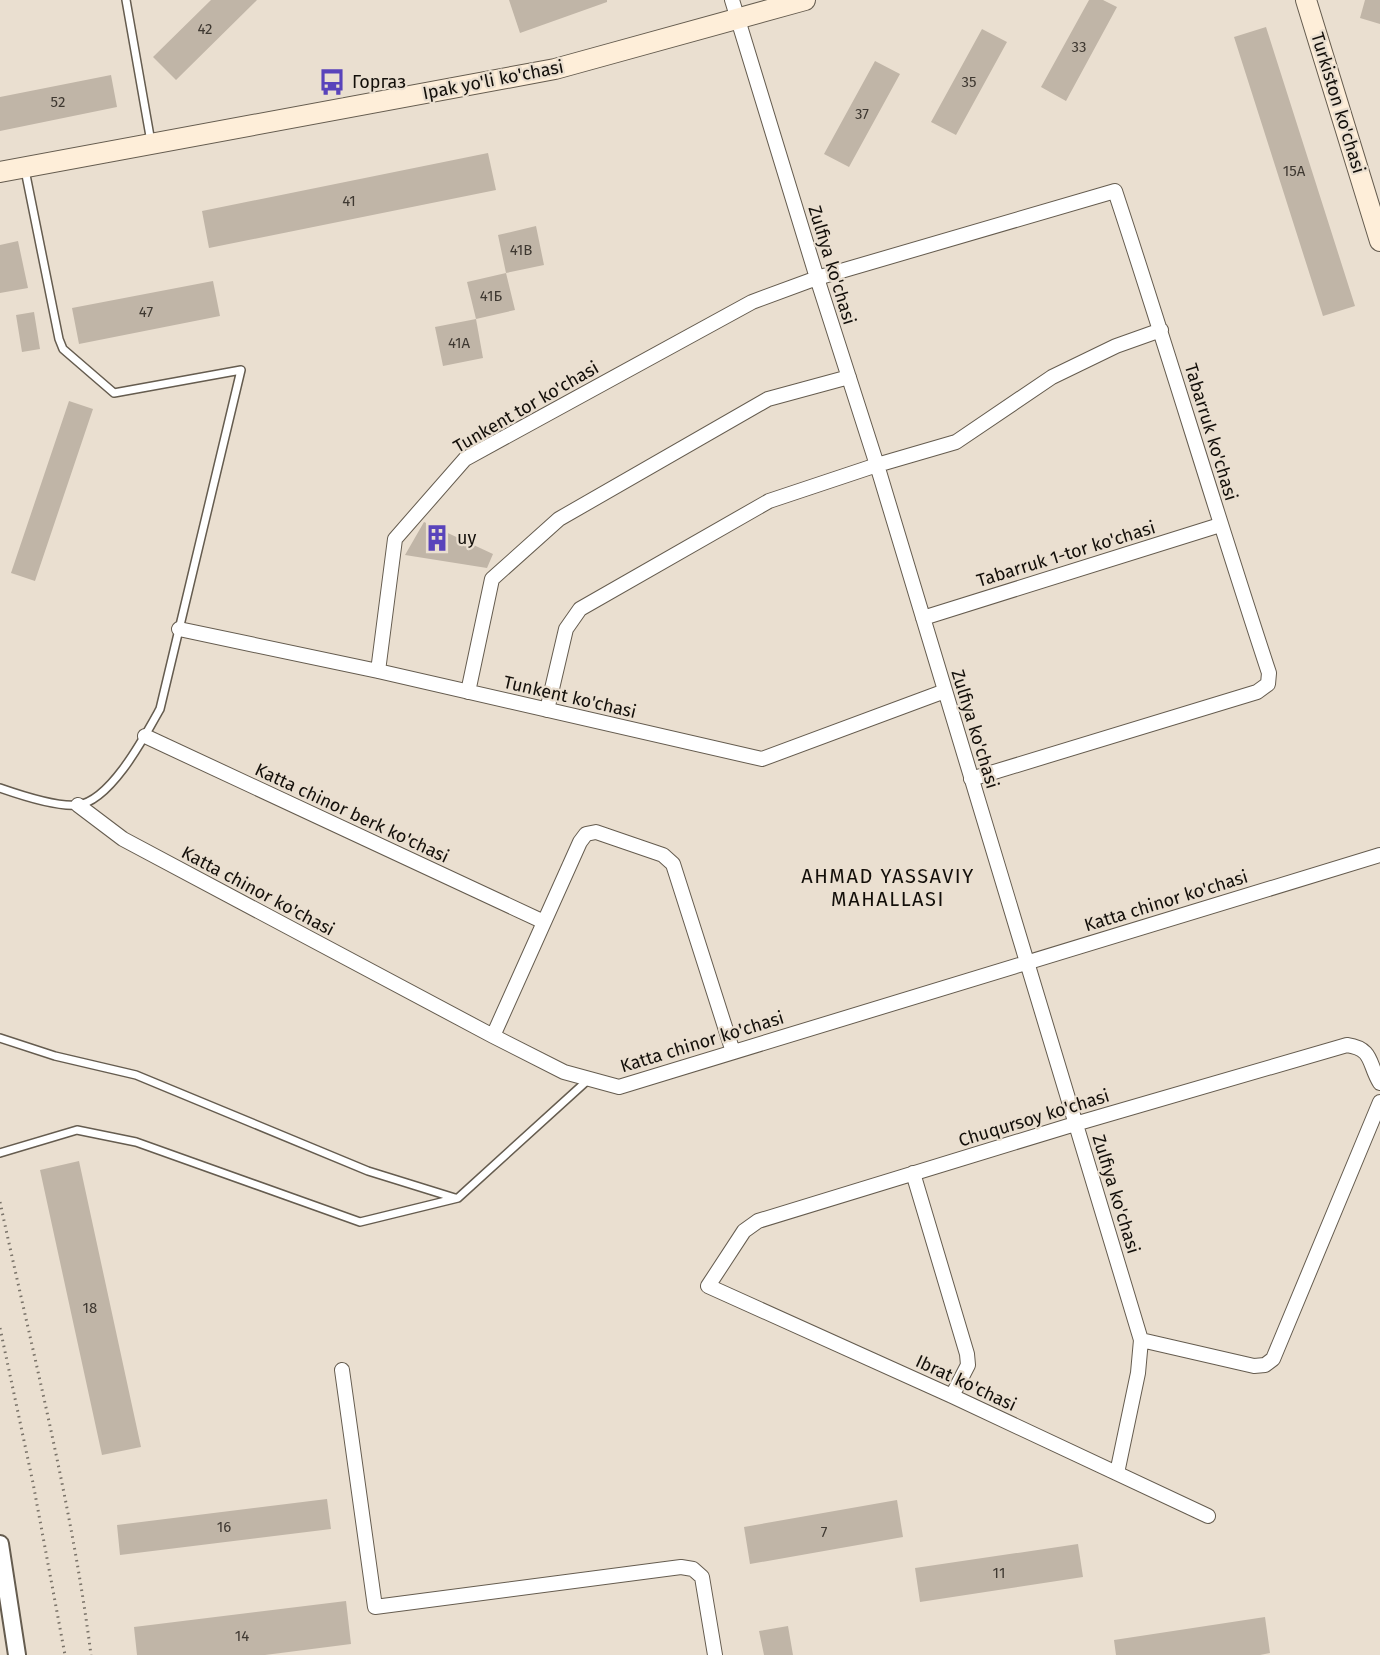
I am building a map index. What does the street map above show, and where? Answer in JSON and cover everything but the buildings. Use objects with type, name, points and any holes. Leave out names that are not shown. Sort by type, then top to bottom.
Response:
[{"type":"main road","name":"Ipak yo'li ko'chasi","points":[[0,172],[555,69],[805,0]]},
{"type":"main road","name":"Turkiston ko'chasi","points":[[1306,0],[1380,241]]},
{"type":"street","name":"Zulfiya ko'chasi","points":[[732,0],[877,465],[1141,1340],[1138,1373],[1117,1473]]},
{"type":"street","name":"Tabarruk ko'chasi","points":[[817,278],[1115,191],[1269,673],[1268,684],[1257,692],[971,778]]},
{"type":"street","name":"Tunkent tor ko'chasi","points":[[378,671],[395,539],[465,459],[752,302],[817,278]]},
{"type":"street","points":[[547,710],[566,629],[580,609],[769,501],[877,465],[956,442],[1052,377],[1116,346],[1161,330]]},
{"type":"street","points":[[468,692],[492,579],[559,519],[768,399],[849,377]]},
{"type":"street","name":"Tabarruk 1-tor ko'chasi","points":[[923,618],[1220,525]]},
{"type":"street","name":"Tunkent ko'chasi","points":[[179,629],[378,671],[762,759],[945,691]]},
{"type":"street","name":"Katta chinor berk ko'chasi","points":[[145,736],[544,922]]},
{"type":"street","name":"Katta chinor ko'chasi","points":[[78,805],[123,839],[493,1036],[564,1072],[619,1087],[1380,855]]},
{"type":"street","points":[[493,1036],[580,842],[586,834],[596,832],[663,855],[673,864],[733,1052]]},
{"type":"street","name":"Chuqursoy ko'chasi","points":[[708,1286],[744,1231],[758,1221],[1075,1124],[1347,1045],[1360,1047],[1368,1055],[1380,1083]]},
{"type":"street","points":[[1141,1340],[1254,1366],[1265,1365],[1273,1359],[1380,1101]]},
{"type":"street","points":[[913,1173],[967,1354],[968,1365],[952,1396]]},
{"type":"street","name":"Ibrat ko'chasi","points":[[708,1286],[952,1396],[1208,1516]]},
{"type":"street","points":[[342,1370],[375,1607],[681,1567],[693,1569],[702,1577],[715,1655]]},
{"type":"street","points":[[0,1544],[17,1655]]},
{"type":"lane","points":[[126,0],[152,144]]},
{"type":"lane","points":[[0,788],[57,804],[78,805],[95,798],[113,782],[145,736],[160,709],[241,370],[114,393],[63,349],[59,339],[25,168]]},
{"type":"lane","points":[[0,1038],[55,1056],[136,1075],[368,1171],[458,1198]]},
{"type":"lane","points":[[0,1153],[77,1130],[126,1140],[360,1222],[458,1198],[590,1079]]},
{"type":"path","points":[[0,1202],[60,1479],[87,1621],[91,1655]]},
{"type":"path","points":[[0,1328],[33,1483],[65,1655]]},
{"type":"place","name":"Горгаз","points":[[332,82]]},
{"type":"place","name":"uy","points":[[437,538]]},
{"type":"district","name":"AHMAD YASSAVIY MAHALLASI","points":[[888,888]]}]
